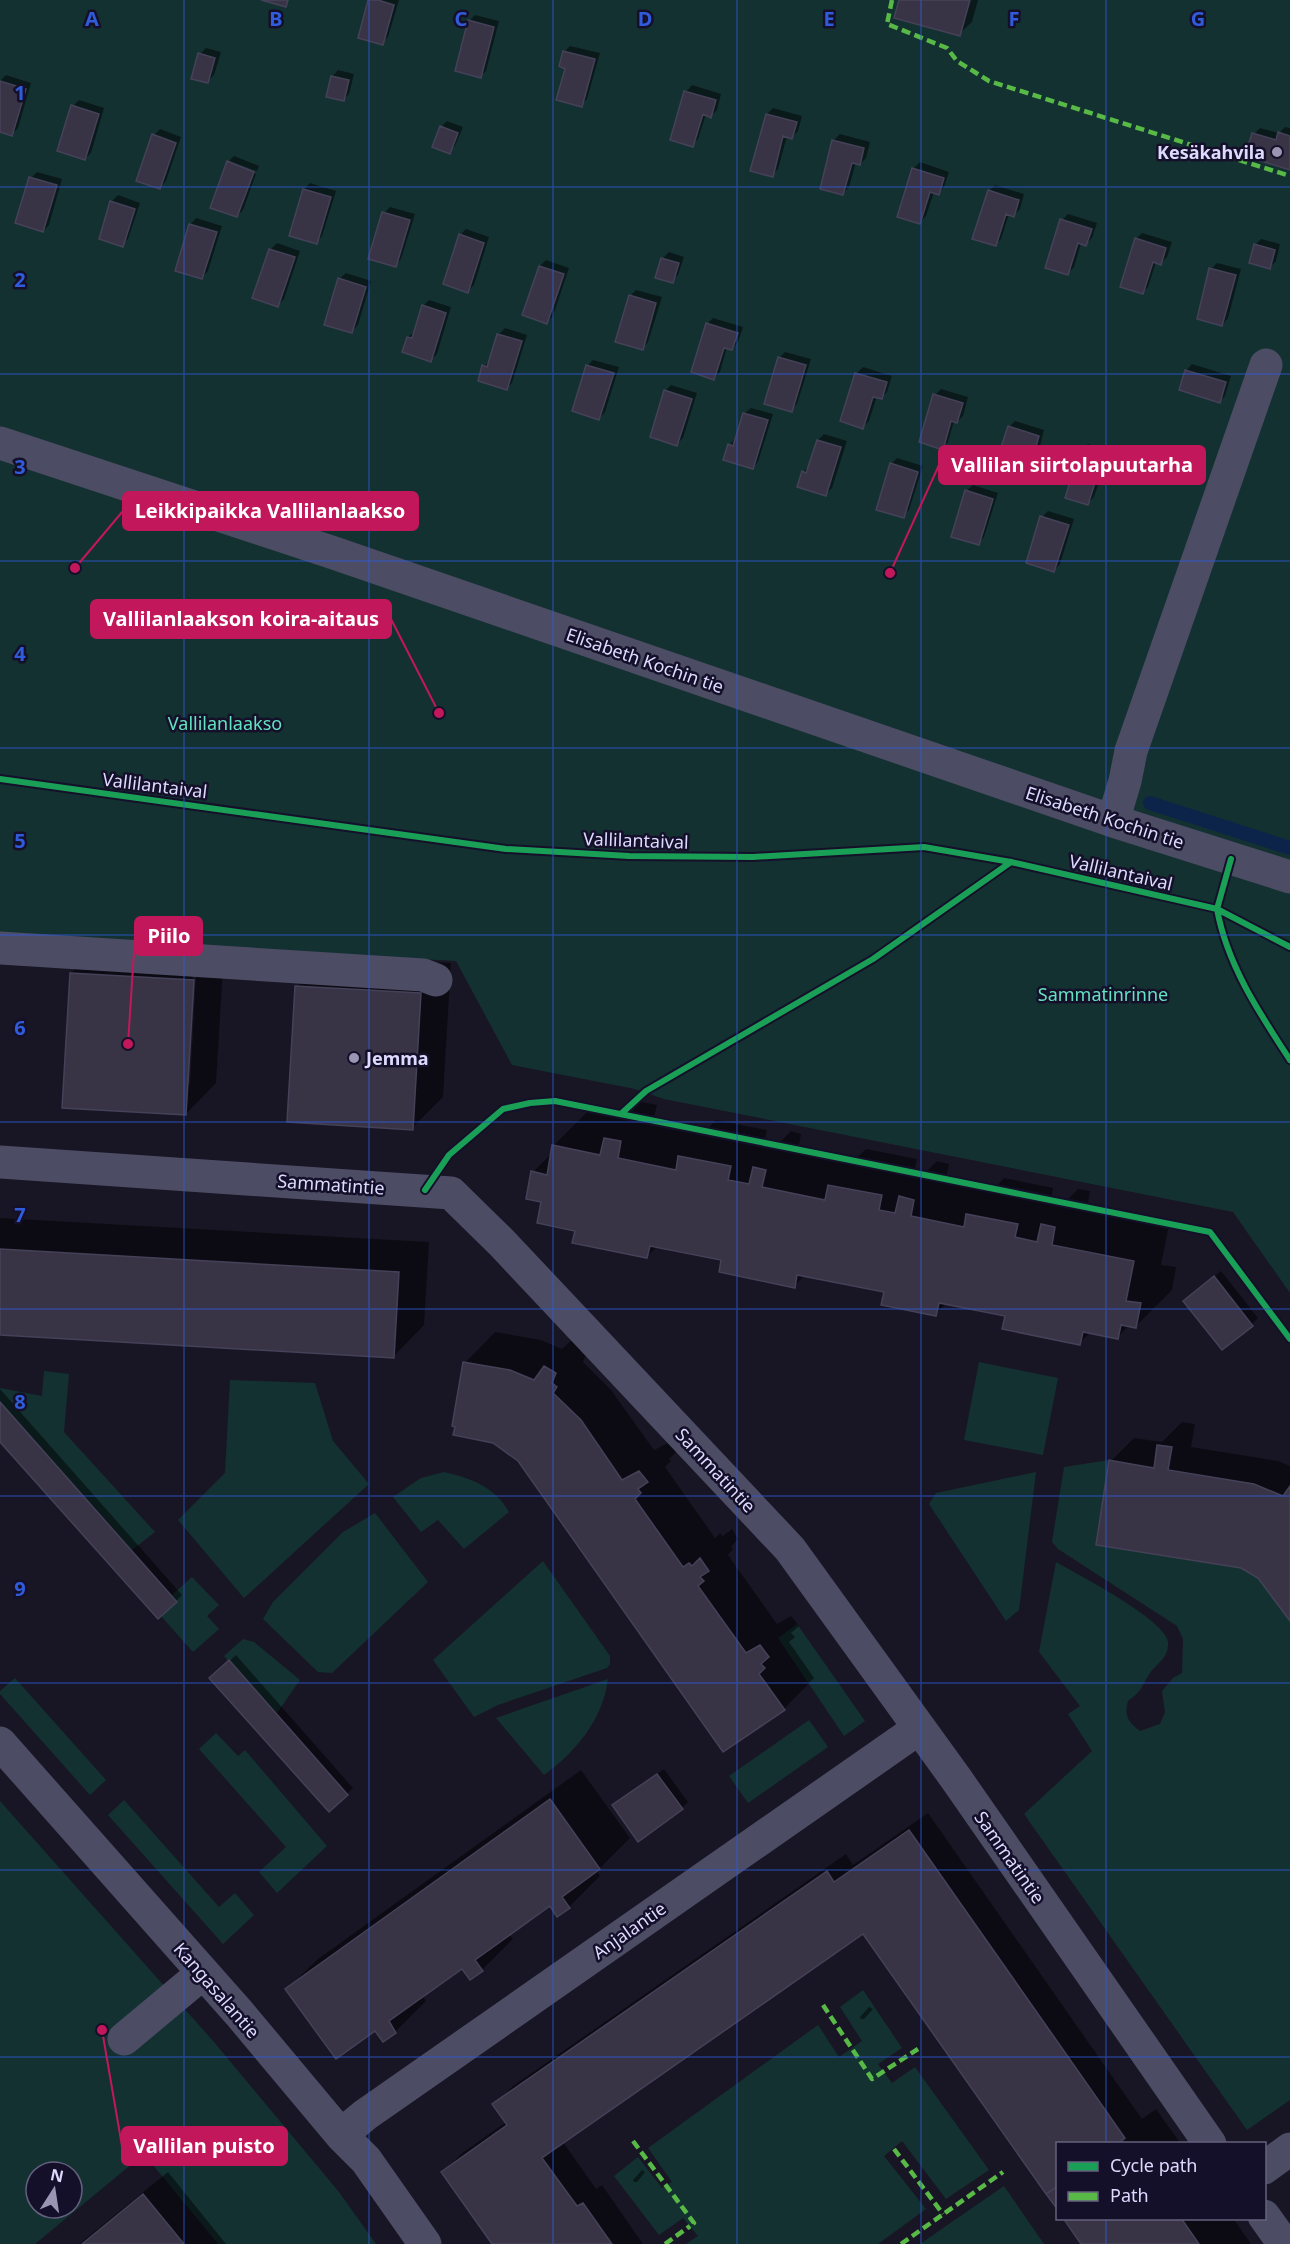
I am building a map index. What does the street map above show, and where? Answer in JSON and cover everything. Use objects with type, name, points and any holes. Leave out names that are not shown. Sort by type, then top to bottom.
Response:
[{"type":"street","points":[[1113,821],[1131,751],[1266,365]]},
{"type":"street","name":"Elisabeth Kochin tie","points":[[0,443],[334,553],[1113,821],[1290,877]]},
{"type":"street","points":[[0,948],[423,975],[436,980]]},
{"type":"street","name":"Sammatintie","points":[[0,1162],[451,1193],[526,1269],[790,1550],[963,1790],[1209,2142]]},
{"type":"street","name":"Anjalantie","points":[[341,2135],[394,2095],[918,1729]]},
{"type":"street","name":"Kangasalantie","points":[[0,1743],[203,1973],[341,2135],[366,2160],[425,2244]]},
{"type":"street","points":[[124,2039],[203,1973]]},
{"type":"street","points":[[1266,2167],[1290,2149]]},
{"type":"street","points":[[1266,2219],[1284,2244]]},
{"type":"green space","points":[[0,0],[1290,0],[1290,1293],[1233,1212],[664,1099],[635,1089],[512,1065],[456,961],[0,936]]},
{"type":"green space","points":[[979,1362],[1058,1378],[1043,1455],[964,1440]]},
{"type":"green space","points":[[44,1371],[69,1374],[64,1432],[155,1532],[132,1550],[0,1402],[0,1388],[42,1396]]},
{"type":"green space","points":[[230,1380],[315,1383],[333,1441],[369,1484],[244,1598],[178,1520],[225,1473]]},
{"type":"green space","points":[[1109,1460],[1096,1545],[1241,1568],[1258,1578],[1290,1621],[1290,2100],[1247,2130],[1024,1814],[1092,1751],[1068,1714],[1080,1706],[1039,1652],[1056,1562],[1137,1610],[1153,1622],[1168,1642],[1165,1656],[1150,1673],[1139,1691],[1128,1701],[1126,1711],[1132,1725],[1140,1731],[1160,1724],[1165,1712],[1162,1691],[1173,1678],[1182,1673],[1183,1639],[1177,1626],[1058,1549],[1052,1542],[1064,1467]]},
{"type":"green space","points":[[444,1472],[464,1477],[481,1485],[497,1496],[509,1512],[464,1549],[438,1520],[421,1532],[393,1497],[421,1478]]},
{"type":"green space","points":[[1036,1472],[1019,1610],[1006,1621],[929,1504],[936,1493]]},
{"type":"green space","points":[[375,1513],[428,1582],[332,1673],[318,1672],[263,1619],[273,1602],[343,1532]]},
{"type":"green space","points":[[543,1561],[610,1656],[610,1664],[607,1668],[498,1705],[474,1717],[433,1660]]},
{"type":"green space","points":[[192,1577],[219,1605],[207,1616],[219,1629],[193,1652],[161,1616],[177,1602],[172,1595]]},
{"type":"green space","points":[[797,1624],[865,1721],[844,1736],[778,1638]]},
{"type":"green space","points":[[243,1639],[254,1642],[300,1680],[277,1713],[224,1656]]},
{"type":"green space","points":[[15,1678],[106,1780],[90,1795],[0,1694],[0,1691]]},
{"type":"green space","points":[[608,1679],[600,1708],[586,1733],[567,1756],[544,1775],[496,1718]]},
{"type":"green space","points":[[809,1720],[828,1747],[748,1803],[729,1776]]},
{"type":"green space","points":[[216,1733],[238,1756],[245,1750],[327,1846],[277,1893],[259,1872],[286,1847],[199,1749]]},
{"type":"green space","points":[[124,1800],[219,1907],[235,1893],[254,1915],[223,1944],[108,1815]]},
{"type":"green space","points":[[0,1801],[214,2042],[339,2192],[376,2244],[218,2244],[144,2154],[84,2204],[84,2160],[24,2160],[24,2220],[64,2220],[35,2244],[0,2244]]},
{"type":"green space","points":[[863,1990],[902,2048],[878,2064],[892,2083],[915,2067],[989,2170],[946,2199],[902,2141],[884,2156],[926,2209],[878,2244],[686,2244],[698,2236],[683,2218],[659,2235],[614,2176],[638,2157],[662,2188],[672,2182],[648,2148],[818,2025],[839,2057],[862,2041],[840,2007]]},
{"type":"green space","points":[[1004,2186],[1044,2244],[920,2244]]},
{"type":"building","points":[[261,0],[288,0],[286,7]]},
{"type":"building","points":[[368,0],[378,0],[394,5],[383,45],[358,38]]},
{"type":"building","points":[[899,0],[970,0],[960,36],[894,18]]},
{"type":"building","points":[[468,20],[494,27],[481,78],[455,71]]},
{"type":"building","points":[[563,51],[595,59],[582,107],[556,100],[565,69],[559,66]]},
{"type":"building","points":[[198,53],[215,58],[208,83],[191,79]]},
{"type":"building","points":[[331,76],[349,80],[344,101],[326,97]]},
{"type":"building","points":[[0,81],[26,89],[12,136],[0,132]]},
{"type":"building","points":[[684,91],[716,100],[711,118],[703,114],[693,147],[670,140]]},
{"type":"building","points":[[71,105],[99,114],[85,160],[57,151]]},
{"type":"building","points":[[766,114],[797,122],[792,139],[783,136],[773,177],[750,171]]},
{"type":"building","points":[[440,126],[458,133],[450,154],[432,147]]},
{"type":"building","points":[[1278,132],[1290,136],[1290,170],[1245,156],[1252,133],[1276,140]]},
{"type":"building","points":[[152,134],[176,143],[160,189],[136,181]]},
{"type":"building","points":[[832,140],[864,148],[860,165],[852,163],[843,195],[820,189]]},
{"type":"building","points":[[227,161],[254,172],[237,217],[210,208]]},
{"type":"building","points":[[912,168],[944,178],[939,195],[930,192],[920,224],[897,217]]},
{"type":"building","points":[[29,177],[57,185],[43,232],[15,223]]},
{"type":"building","points":[[303,189],[331,197],[317,244],[289,236]]},
{"type":"building","points":[[988,190],[1019,200],[1014,217],[1006,214],[996,246],[972,239]]},
{"type":"building","points":[[110,201],[135,209],[123,247],[99,239]]},
{"type":"building","points":[[382,212],[410,220],[396,267],[368,259]]},
{"type":"building","points":[[1060,219],[1092,229],[1086,246],[1078,243],[1068,275],[1045,268]]},
{"type":"building","points":[[189,224],[217,232],[202,279],[175,271]]},
{"type":"building","points":[[459,234],[484,243],[468,293],[443,284]]},
{"type":"building","points":[[1135,238],[1166,248],[1161,265],[1153,262],[1143,294],[1120,287]]},
{"type":"building","points":[[1254,244],[1275,250],[1270,269],[1249,263]]},
{"type":"building","points":[[269,249],[295,257],[278,307],[252,298]]},
{"type":"building","points":[[661,258],[679,263],[673,283],[655,278]]},
{"type":"building","points":[[539,266],[564,274],[547,324],[522,315]]},
{"type":"building","points":[[1209,268],[1236,275],[1222,326],[1197,319]]},
{"type":"building","points":[[338,278],[366,287],[352,333],[324,325]]},
{"type":"building","points":[[629,295],[656,303],[643,350],[615,342]]},
{"type":"building","points":[[422,305],[446,313],[431,362],[402,352],[407,337],[412,338]]},
{"type":"building","points":[[706,323],[738,333],[732,350],[724,348],[714,380],[691,372]]},
{"type":"building","points":[[497,334],[522,341],[507,390],[478,381],[482,365],[487,367]]},
{"type":"building","points":[[778,357],[806,365],[792,412],[764,404]]},
{"type":"building","points":[[586,365],[614,373],[599,420],[572,411]]},
{"type":"building","points":[[1185,370],[1226,382],[1220,403],[1179,390]]},
{"type":"building","points":[[855,373],[887,382],[882,399],[873,397],[863,429],[840,421]]},
{"type":"building","points":[[664,390],[692,399],[677,446],[650,437]]},
{"type":"building","points":[[933,394],[963,403],[957,423],[951,421],[943,450],[919,442]]},
{"type":"building","points":[[743,413],[768,420],[753,469],[723,460],[728,444],[733,446]]},
{"type":"building","points":[[1008,426],[1039,436],[1034,453],[1026,451],[1016,483],[992,475]]},
{"type":"building","points":[[817,440],[841,447],[826,496],[797,487],[802,471],[806,473]]},
{"type":"building","points":[[1080,450],[1112,460],[1107,476],[1098,473],[1088,505],[1065,498]]},
{"type":"building","points":[[890,463],[918,472],[904,518],[876,510]]},
{"type":"building","points":[[965,490],[993,499],[979,545],[951,537]]},
{"type":"building","points":[[1040,516],[1069,525],[1054,572],[1026,563]]},
{"type":"building","points":[[70,973],[194,980],[186,1115],[62,1108]]},
{"type":"building","name":"Jemma","points":[[295,986],[421,993],[413,1130],[287,1122]]},
{"type":"building","points":[[604,1138],[621,1141],[618,1158],[676,1170],[678,1156],[731,1166],[728,1180],[749,1184],[753,1167],[766,1170],[762,1187],[825,1200],[828,1185],[882,1195],[879,1210],[895,1213],[899,1196],[914,1200],[911,1216],[964,1227],[966,1214],[1018,1224],[1015,1237],[1037,1242],[1041,1224],[1055,1227],[1052,1245],[1134,1261],[1126,1301],[1141,1303],[1136,1328],[1121,1325],[1118,1339],[1083,1332],[1080,1345],[1002,1329],[1005,1316],[939,1303],[936,1316],[881,1305],[884,1292],[797,1275],[795,1288],[719,1272],[721,1260],[650,1246],[647,1258],[572,1243],[575,1231],[537,1223],[541,1202],[526,1199],[531,1171],[547,1175],[552,1145],[600,1155]]},
{"type":"building","points":[[0,1249],[399,1272],[394,1358],[0,1335]]},
{"type":"building","points":[[1214,1276],[1253,1326],[1222,1350],[1183,1301]]},
{"type":"building","points":[[463,1362],[510,1370],[534,1380],[544,1366],[556,1373],[552,1383],[557,1387],[553,1393],[581,1420],[622,1480],[639,1471],[648,1482],[638,1489],[641,1493],[635,1499],[683,1567],[689,1563],[692,1566],[700,1558],[709,1571],[700,1577],[704,1581],[698,1586],[746,1653],[760,1645],[769,1657],[761,1664],[765,1668],[759,1674],[785,1710],[723,1752],[518,1461],[493,1443],[453,1435],[455,1427],[452,1426]]},
{"type":"building","points":[[0,1402],[177,1602],[158,1619],[0,1442]]},
{"type":"building","points":[[1157,1445],[1172,1447],[1168,1470],[1254,1484],[1283,1496],[1290,1486],[1290,1621],[1258,1578],[1241,1568],[1096,1545],[1109,1460],[1154,1468]]},
{"type":"building","points":[[229,1660],[348,1795],[329,1812],[209,1678]]},
{"type":"building","points":[[657,1774],[683,1809],[638,1842],[612,1805]]},
{"type":"building","points":[[550,1799],[600,1869],[562,1897],[570,1908],[557,1917],[550,1906],[475,1960],[483,1971],[470,1980],[462,1969],[389,2021],[396,2033],[383,2042],[375,2031],[336,2059],[285,1989]]},
{"type":"building","points":[[909,1830],[1125,2138],[1120,2142],[1056,2142],[1056,2187],[1046,2194],[863,1934],[542,2158],[577,2206],[583,2203],[612,2244],[492,2244],[441,2172],[507,2125],[492,2104],[827,1871],[834,1882]]},
{"type":"building","points":[[1056,2187],[1056,2207],[1046,2194]]},
{"type":"building","points":[[143,2194],[184,2244],[82,2244]]},
{"type":"building","points":[[1064,2220],[1182,2220],[1199,2244],[1081,2244]]},
{"type":"waterway","points":[[1150,803],[1290,848]]},
{"type":"marked path","points":[[892,0],[887,24],[947,48],[957,61],[989,81],[1290,176]]},
{"type":"marked path","points":[[823,2005],[872,2079],[918,2049]]},
{"type":"marked path","points":[[633,2141],[694,2223],[688,2228]]},
{"type":"marked path","points":[[894,2149],[943,2214]]},
{"type":"marked path","points":[[901,2244],[1003,2172]]},
{"type":"marked path","points":[[665,2244],[690,2226]]},
{"type":"cycle path","name":"Vallilantaival","points":[[0,779],[506,849],[629,856],[753,857],[924,847],[1011,862],[1217,909],[1231,859]]},
{"type":"cycle path","points":[[622,1113],[646,1091],[873,959],[1011,862]]},
{"type":"cycle path","points":[[1217,909],[1228,950],[1246,988],[1290,1060]]},
{"type":"cycle path","points":[[1217,909],[1290,947]]},
{"type":"cycle path","points":[[425,1190],[449,1155],[503,1109],[530,1103],[555,1101],[1210,1232],[1290,1339]]},
{"type":"place","name":"Kesäkahvila","points":[[1277,152]]},
{"type":"place","name":"Leikkipaikka Vallilanlaakso","points":[[75,568]]},
{"type":"place","name":"Vallilan siirtolapuutarha","points":[[890,573]]},
{"type":"place","name":"Vallilanlaakson koira-aitaus","points":[[439,713]]},
{"type":"place","name":"Piilo","points":[[128,1044]]},
{"type":"place","name":"Jemma","points":[[354,1058]]},
{"type":"place","name":"Vallilan puisto","points":[[102,2030]]},
{"type":"park label","name":"Vallilanlaakso","points":[[225,723]]},
{"type":"park label","name":"Sammatinrinne","points":[[1103,994]]}]
